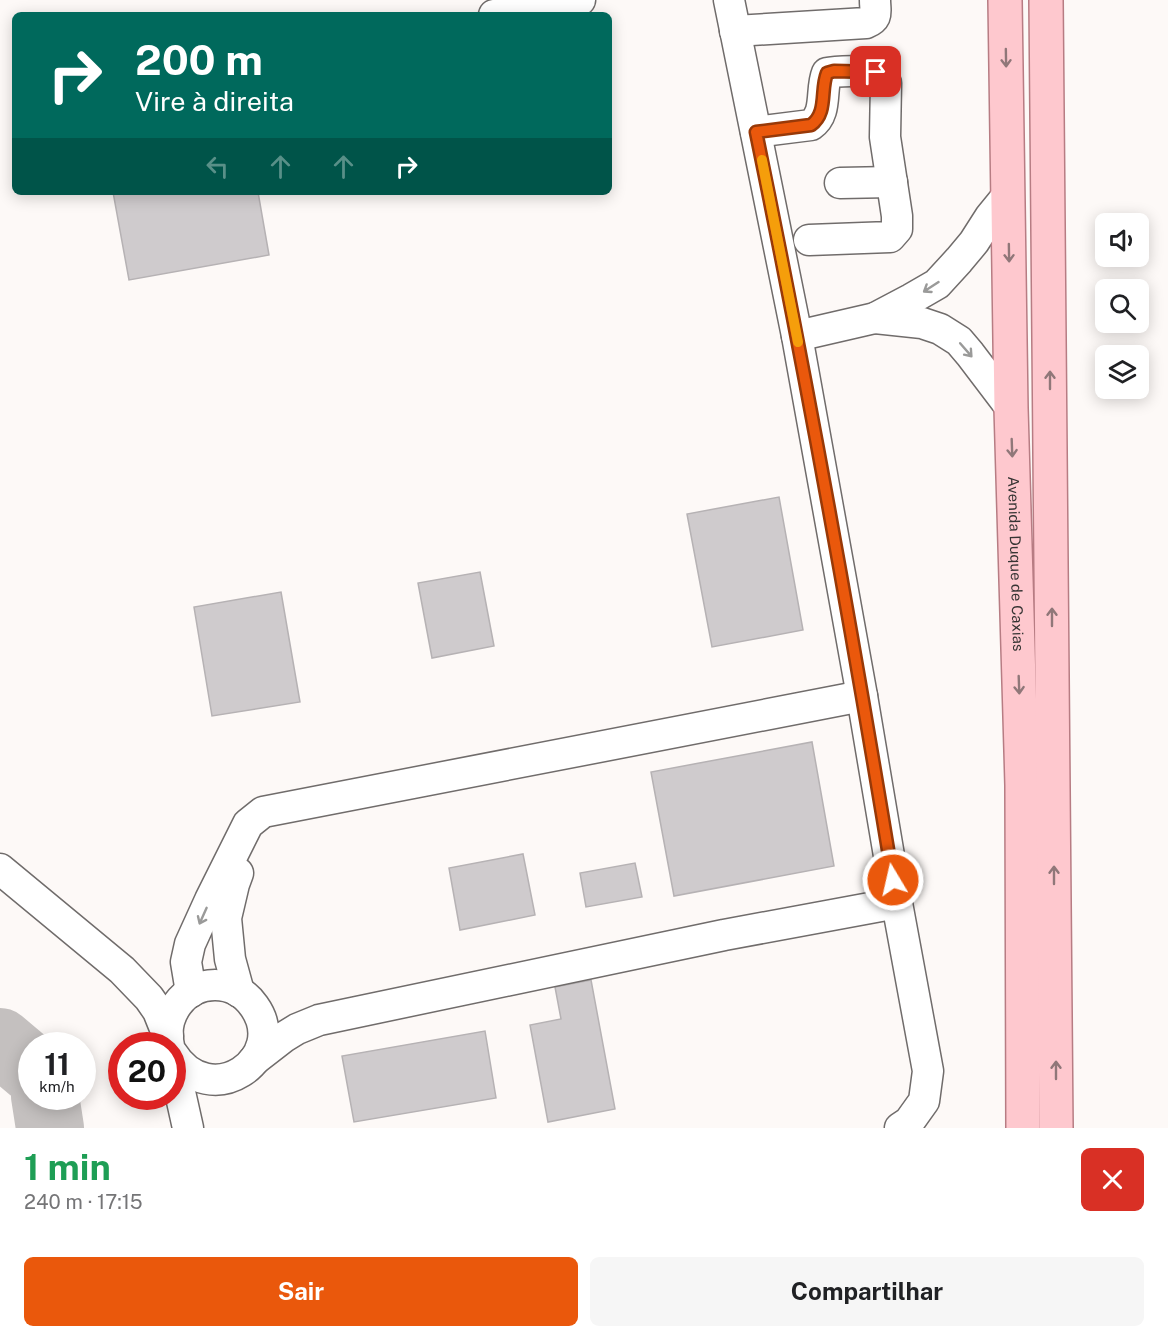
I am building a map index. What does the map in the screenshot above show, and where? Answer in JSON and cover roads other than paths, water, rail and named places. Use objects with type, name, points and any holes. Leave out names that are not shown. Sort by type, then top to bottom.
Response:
[{"type":"main road","name":"Avenida Duque de Caxias","points":[[1005,0],[1011,408],[1022,785],[1023,1128]]},
{"type":"main road","points":[[1046,0],[1056,1128]]},
{"type":"lane","points":[[511,12],[580,0]]},
{"type":"lane","points":[[729,0],[797,336],[928,1071],[924,1101],[909,1122],[900,1128]]},
{"type":"lane","points":[[735,31],[819,13],[866,23],[876,16],[874,0]]},
{"type":"lane","points":[[756,132],[811,125],[818,121],[822,110],[824,79],[827,73],[834,71],[876,72],[886,83],[885,137],[897,229],[890,237],[809,240]]},
{"type":"lane","points":[[840,183],[892,182]]},
{"type":"lane","points":[[797,336],[875,318],[937,284],[959,261],[1008,195]]},
{"type":"lane","points":[[875,318],[922,322],[940,329],[959,341],[1011,408]]},
{"type":"lane","points":[[189,993],[186,962],[190,944],[248,824],[263,812],[862,696]]},
{"type":"lane","points":[[186,1070],[203,1078],[218,1080],[242,1069],[264,1042],[265,1029],[260,1014],[245,996],[230,959],[226,918],[234,884],[258,831],[263,812]]},
{"type":"lane","points":[[0,869],[122,970],[149,998],[158,1011],[165,1032]]},
{"type":"lane","points":[[189,1128],[211,1093],[284,1037],[319,1020],[724,935],[897,903]]},
{"type":"lane","points":[[122,970],[147,983],[171,991],[189,993]]},
{"type":"lane","points":[[169,1032],[168,1023],[172,1011],[180,1000],[202,987],[215,985],[228,986],[245,996],[319,1020]]},
{"type":"lane","points":[[185,1110],[189,1128]]}]
